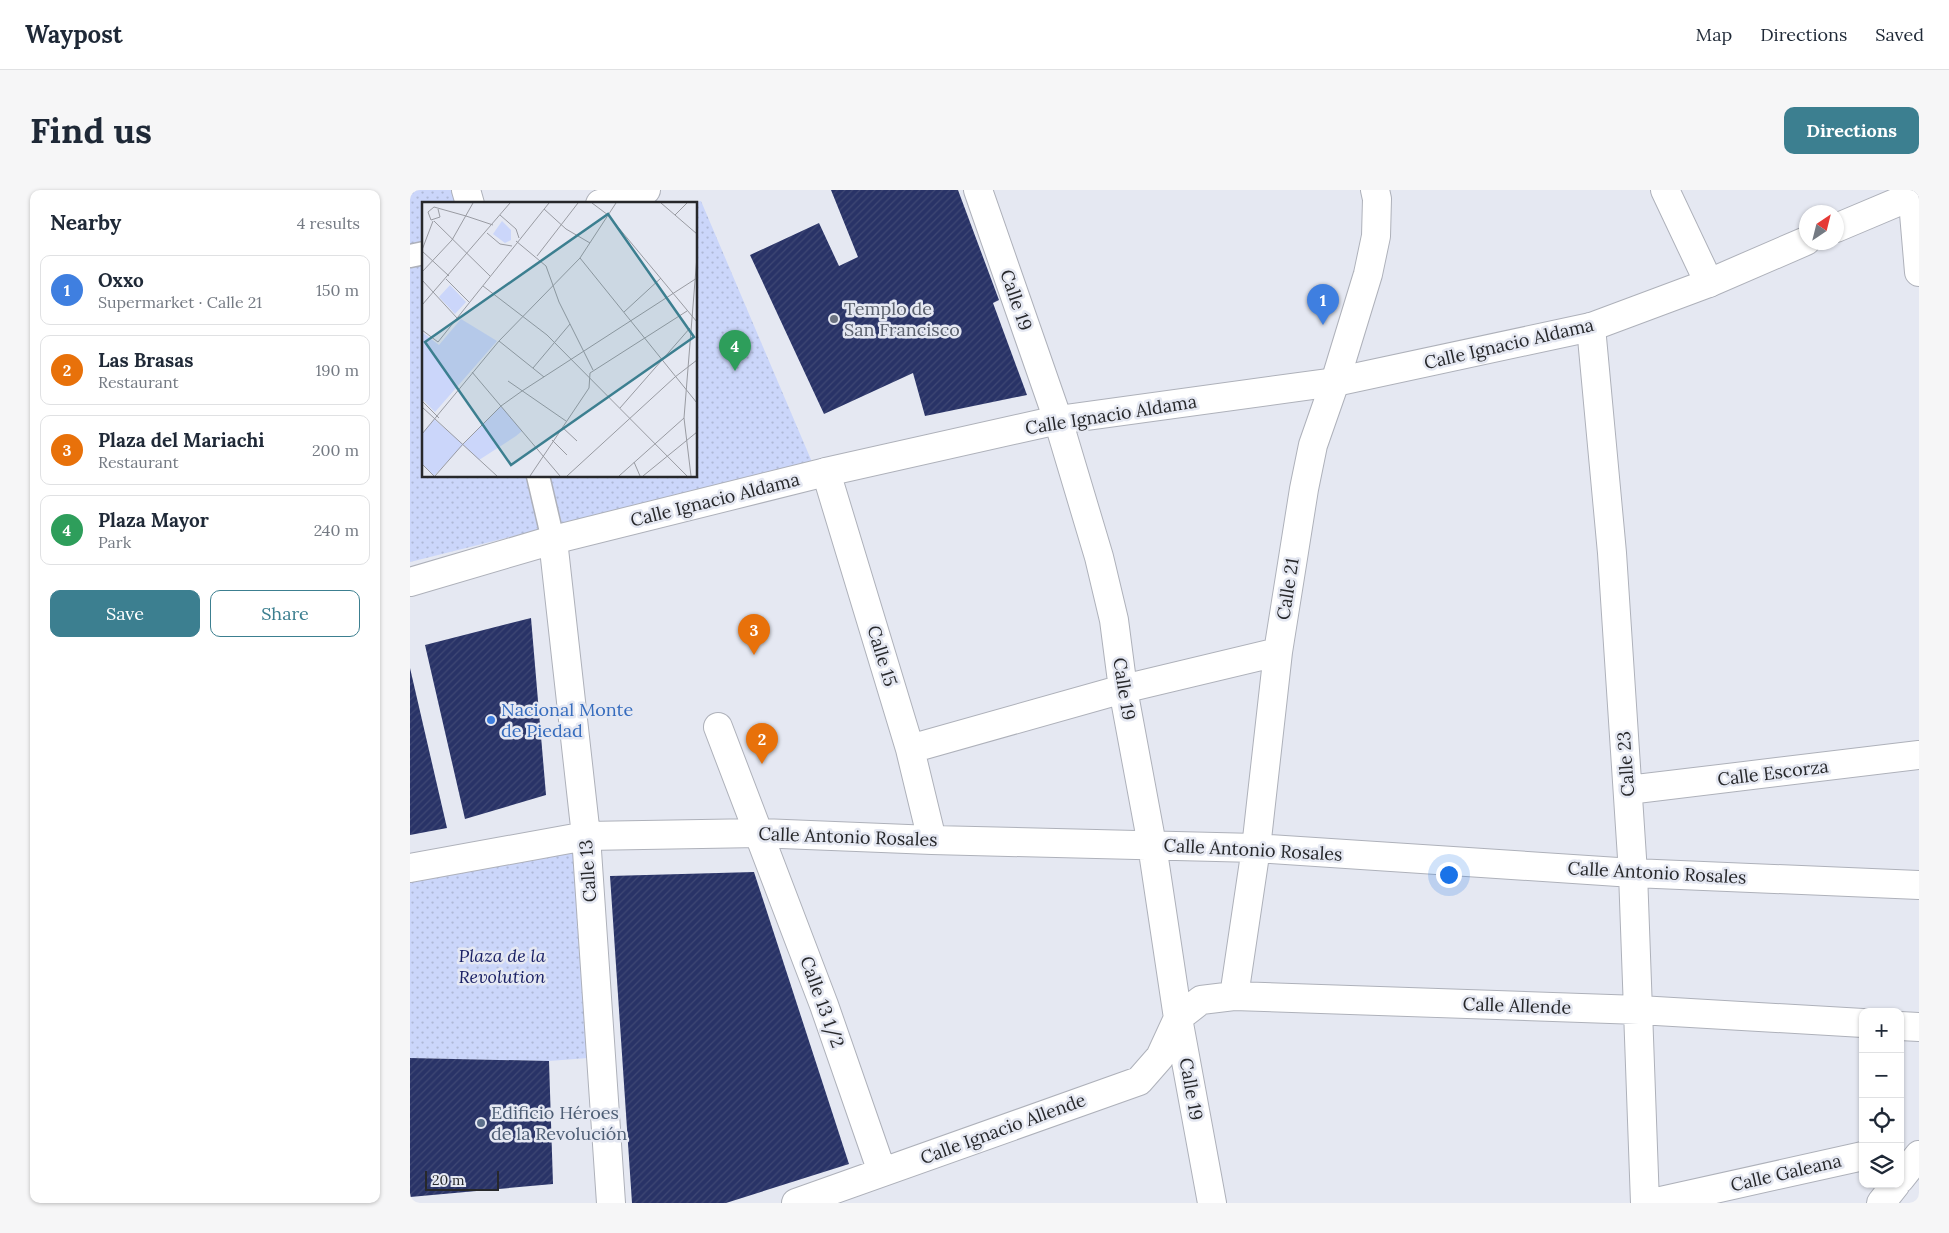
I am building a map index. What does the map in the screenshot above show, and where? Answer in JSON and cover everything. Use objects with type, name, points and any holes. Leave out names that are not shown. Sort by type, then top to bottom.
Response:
[{"type":"street","points":[[607,202],[646,190]]},
{"type":"street","name":"Calle 19","points":[[978,190],[1058,420],[1099,557],[1114,620],[1123,689],[1152,845],[1178,1018],[1212,1203]]},
{"type":"street","name":"Calle 21","points":[[1234,996],[1256,848],[1278,652],[1304,489],[1313,445],[1335,382],[1368,274],[1376,236],[1377,199],[1375,190]]},
{"type":"street","points":[[1665,190],[1709,283]]},
{"type":"street","points":[[1844,224],[1915,193],[1919,272]]},
{"type":"street","name":"Calle Ignacio Aldama","points":[[410,582],[553,540],[826,472],[1058,420],[1335,382],[1591,327],[1709,283],[1799,244]]},
{"type":"street","name":"Calle 23","points":[[1591,327],[1612,553],[1628,790],[1639,1010],[1645,1203]]},
{"type":"street","name":"Calle 15","points":[[826,472],[910,749],[932,840]]},
{"type":"street","points":[[538,478],[553,540]]},
{"type":"street","name":"Calle 13","points":[[553,540],[586,836],[611,1203]]},
{"type":"street","points":[[910,749],[1123,689],[1278,652]]},
{"type":"street","name":"Calle 13 1/2","points":[[718,726],[824,1005],[882,1172]]},
{"type":"street","name":"Calle Escorza","points":[[1628,790],[1919,755]]},
{"type":"street","name":"Calle Antonio Rosales","points":[[410,868],[586,836],[759,833],[932,840],[1256,848],[1633,873],[1919,885]]},
{"type":"street","name":"Calle Allende","points":[[1178,1018],[1201,1000],[1234,996],[1639,1010],[1859,1023]]},
{"type":"street","name":"Calle Ignacio Allende","points":[[796,1203],[841,1195],[882,1172],[1139,1081],[1160,1057],[1178,1018]]},
{"type":"street","points":[[1904,1026],[1919,1027]]},
{"type":"street","points":[[1904,1147],[1919,1144]]},
{"type":"street","points":[[1904,1174],[1919,1155]]},
{"type":"street","name":"Calle Galeana","points":[[1652,1203],[1859,1157]]},
{"type":"street","points":[[1882,1203],[1893,1188]]},
{"type":"green space","points":[[410,190],[455,190],[459,202],[422,202],[422,478],[698,478],[698,202],[701,201],[812,462],[410,562]]},
{"type":"green space","name":"Plaza de la Revolution","points":[[586,836],[601,1057],[549,1061],[410,1058],[410,868]]},
{"type":"building","points":[[831,190],[958,190],[999,300],[993,303],[1027,395],[925,416],[913,373],[824,414],[750,255],[819,223],[839,266],[858,257]]},
{"type":"building","name":"Nacional Monte de Piedad","points":[[531,618],[546,795],[465,819],[425,645]]},
{"type":"building","points":[[410,668],[447,828],[410,835]]},
{"type":"building","points":[[754,872],[849,1164],[726,1203],[632,1203],[610,876]]},
{"type":"building","name":"Edificio Héroes de la Revolución","points":[[410,1058],[549,1061],[553,1184],[410,1197]]},
{"type":"place","name":"Templo de San Francisco","points":[[834,319]]},
{"type":"place","name":"Oxxo","points":[[1323,325]]},
{"type":"place","name":"Plaza Mayor","points":[[735,371]]},
{"type":"place","name":"Plaza del Mariachi","points":[[754,655]]},
{"type":"place","name":"Nacional Monte de Piedad","points":[[491,720]]},
{"type":"place","name":"Las Brasas","points":[[762,764]]},
{"type":"place","name":"Edificio Héroes de la Revolución","points":[[481,1123]]}]
